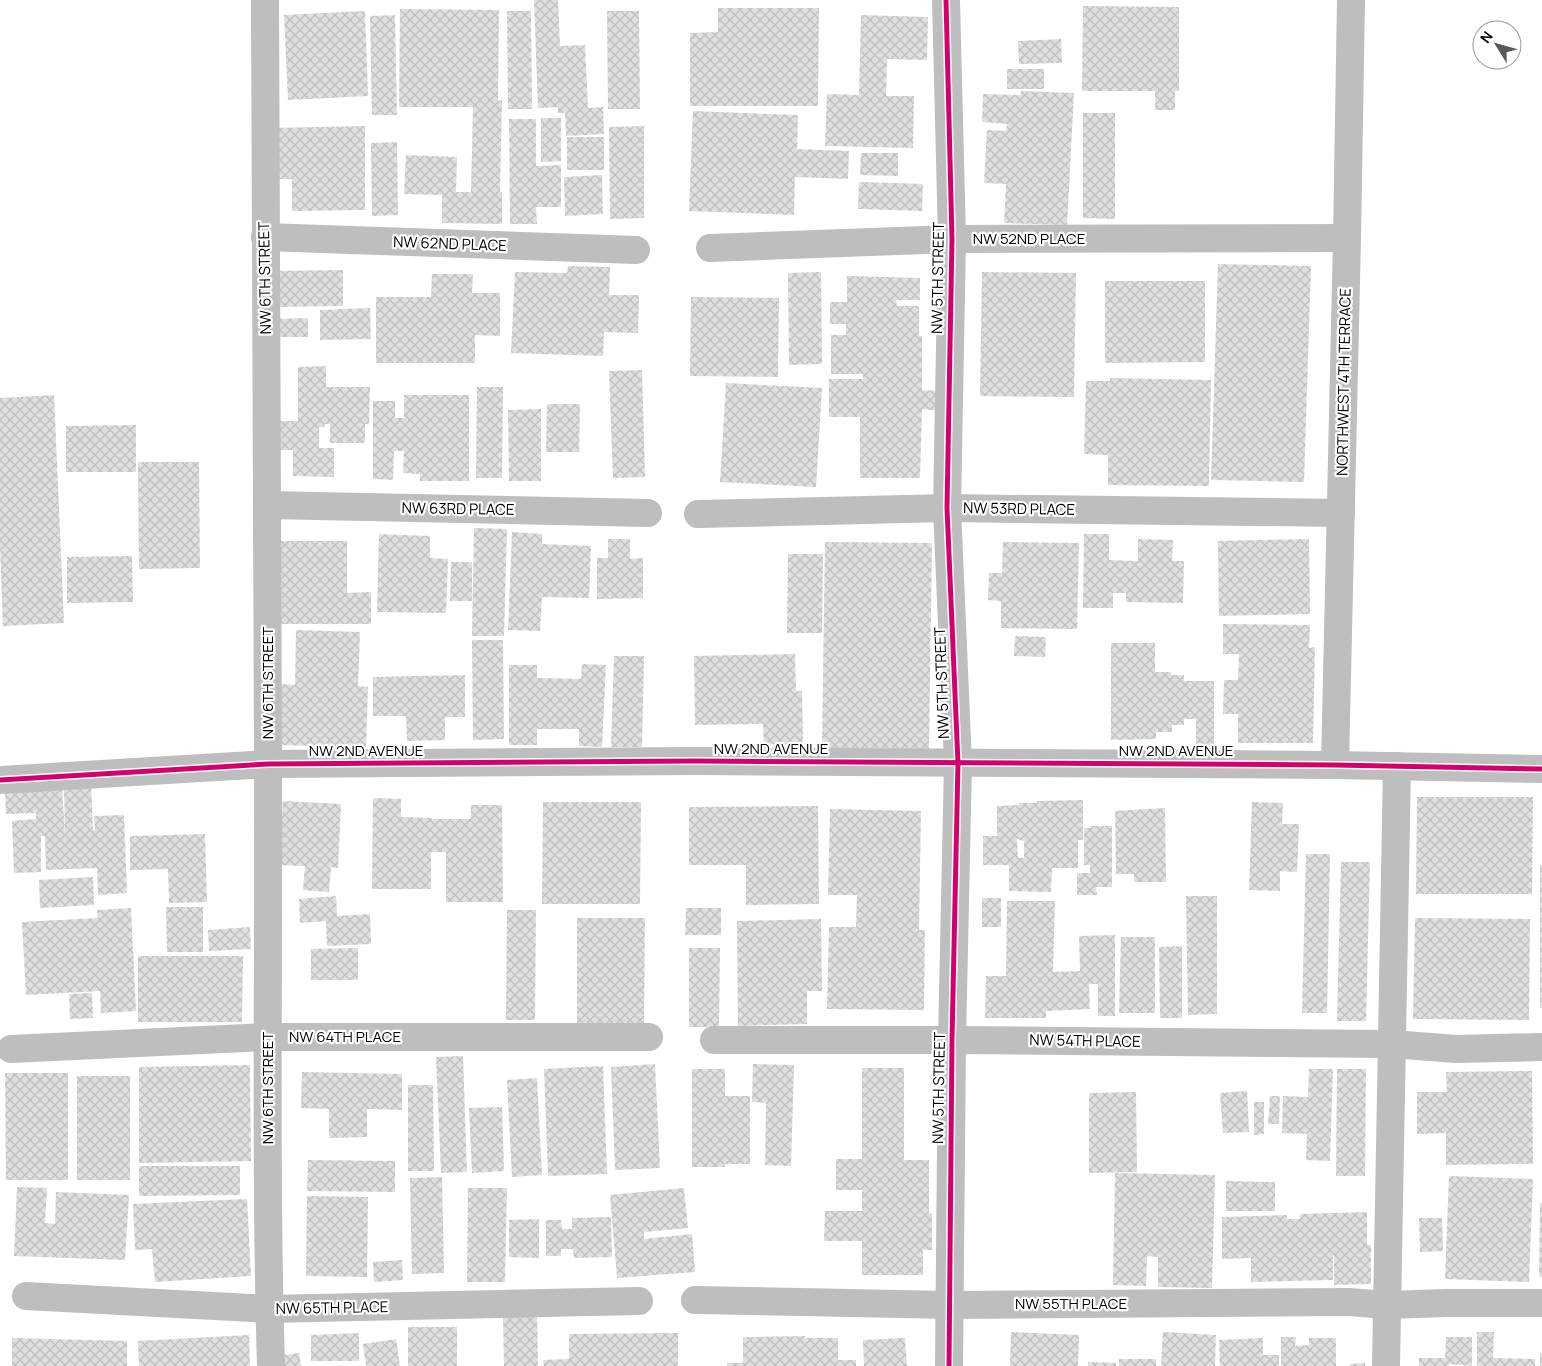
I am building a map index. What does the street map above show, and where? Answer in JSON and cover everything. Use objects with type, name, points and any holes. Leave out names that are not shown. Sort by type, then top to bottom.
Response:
[{"type":"street","name":"NW 6TH STREET","points":[[266,0],[265,237],[268,505],[269,1309],[271,1366]]},
{"type":"street","name":"NW 5TH STREET","points":[[946,0],[952,239],[947,508],[958,763],[952,1040],[949,1366]]},
{"type":"street","name":"NORTHWEST 4TH TERRACE","points":[[1335,764],[1351,0]]},
{"type":"street","name":"NW 62ND PLACE","points":[[265,237],[636,250]]},
{"type":"street","name":"NW 52ND PLACE","points":[[710,248],[952,239],[1347,238]]},
{"type":"street","name":"NW 63RD PLACE","points":[[268,505],[648,513]]},
{"type":"street","name":"NW 53RD PLACE","points":[[698,514],[947,508],[1341,513]]},
{"type":"street","name":"NW 2ND AVENUE","points":[[0,780],[268,764],[696,761],[1335,764],[1542,769]]},
{"type":"street","points":[[1386,1366],[1397,766]]},
{"type":"street","name":"NW 64TH PLACE","points":[[10,1049],[268,1037],[649,1037]]},
{"type":"street","name":"NW 54TH PLACE","points":[[714,1040],[1392,1044],[1456,1049],[1542,1047]]},
{"type":"street","name":"NW 65TH PLACE","points":[[26,1296],[269,1309],[639,1301]]},
{"type":"street","name":"NW 55TH PLACE","points":[[695,1300],[950,1305],[1339,1302],[1387,1305],[1542,1303]]},
{"type":"building","points":[[534,0],[558,0],[560,46],[585,45],[588,108],[603,107],[604,134],[566,136],[565,113],[558,113],[558,107],[538,108]]},
{"type":"building","points":[[1083,6],[1179,7],[1179,91],[1175,91],[1175,110],[1155,110],[1155,91],[1082,91]]},
{"type":"building","points":[[718,8],[819,8],[818,106],[690,106],[690,33],[718,32]]},
{"type":"building","points":[[400,9],[499,10],[498,101],[502,100],[500,192],[502,192],[502,223],[500,224],[442,223],[442,195],[404,194],[406,155],[457,157],[456,192],[471,192],[473,107],[399,107]]},
{"type":"building","points":[[365,11],[368,96],[288,100],[284,15]]},
{"type":"building","points":[[507,11],[531,11],[532,109],[508,109]]},
{"type":"building","points":[[607,11],[639,11],[640,109],[608,109]]},
{"type":"building","points":[[395,15],[397,115],[372,115],[370,16]]},
{"type":"building","points":[[861,15],[928,17],[927,60],[887,59],[886,96],[914,96],[913,148],[825,146],[827,94],[859,95]]},
{"type":"building","points":[[1061,39],[1062,63],[1019,64],[1018,41]]},
{"type":"building","points":[[1007,69],[1044,69],[1044,89],[1007,89]]},
{"type":"building","points":[[1021,91],[1074,93],[1067,225],[1004,223],[1006,184],[984,183],[987,130],[1006,131],[1007,124],[982,122],[983,94],[1021,95]]},
{"type":"building","points":[[693,111],[798,115],[797,149],[849,151],[848,179],[795,177],[794,215],[689,211]]},
{"type":"building","points":[[1083,113],[1115,113],[1115,219],[1083,218]]},
{"type":"building","points":[[541,118],[561,118],[561,161],[541,162]]},
{"type":"building","points":[[509,119],[536,119],[536,166],[561,165],[561,207],[536,207],[537,224],[510,224]]},
{"type":"building","points":[[365,126],[365,210],[292,211],[292,179],[266,179],[272,128]]},
{"type":"building","points":[[644,126],[644,218],[610,219],[609,127]]},
{"type":"building","points":[[567,137],[604,137],[604,170],[567,170]]},
{"type":"building","points":[[397,142],[398,215],[372,216],[371,143]]},
{"type":"building","points":[[861,153],[898,153],[898,176],[860,175]]},
{"type":"building","points":[[602,175],[603,214],[565,216],[564,177]]},
{"type":"building","points":[[859,182],[923,184],[922,211],[858,209]]},
{"type":"building","points":[[1218,264],[1311,266],[1304,482],[1211,480]]},
{"type":"building","points":[[568,266],[610,267],[609,295],[639,295],[638,333],[604,332],[603,356],[511,353],[515,272],[567,273]]},
{"type":"building","points":[[343,270],[343,306],[274,307],[273,271]]},
{"type":"building","points":[[821,272],[822,364],[789,365],[788,273]]},
{"type":"building","points":[[982,272],[1076,273],[1074,397],[980,396]]},
{"type":"building","points":[[432,274],[473,274],[472,293],[500,293],[500,336],[475,335],[475,363],[376,363],[376,297],[431,297]]},
{"type":"building","points":[[847,276],[920,278],[920,300],[896,300],[897,306],[919,306],[919,336],[922,336],[922,390],[940,391],[938,411],[922,409],[920,478],[860,478],[860,417],[829,417],[829,379],[863,379],[863,374],[831,374],[831,335],[846,335],[846,324],[830,324],[830,302],[847,302]]},
{"type":"building","points":[[1105,281],[1205,281],[1205,362],[1105,363]]},
{"type":"building","points":[[691,297],[779,298],[778,377],[690,376]]},
{"type":"building","points":[[370,308],[371,339],[320,340],[320,310]]},
{"type":"building","points":[[308,318],[308,337],[275,337],[276,319]]},
{"type":"building","points":[[326,366],[326,387],[370,387],[369,424],[365,424],[365,443],[330,443],[330,424],[325,424],[324,427],[319,427],[319,448],[334,448],[334,477],[293,476],[293,450],[274,450],[274,421],[298,421],[298,367]]},
{"type":"building","points":[[642,370],[645,477],[613,478],[609,371]]},
{"type":"building","points":[[1110,378],[1211,380],[1209,486],[1108,485],[1108,455],[1084,454],[1086,381],[1110,381]]},
{"type":"building","points":[[726,383],[822,388],[816,487],[720,482]]},
{"type":"building","points":[[477,387],[503,387],[502,478],[476,478]]},
{"type":"building","points":[[54,395],[64,623],[3,626],[0,545],[0,398]]},
{"type":"building","points":[[404,395],[469,395],[469,481],[420,481],[420,474],[403,473],[404,451],[394,451],[393,480],[373,479],[373,401],[395,401],[395,418],[404,418]]},
{"type":"building","points":[[547,404],[580,404],[579,452],[546,452]]},
{"type":"building","points":[[541,409],[541,481],[509,481],[508,410]]},
{"type":"building","points":[[136,425],[136,472],[66,472],[66,426]]},
{"type":"building","points":[[138,462],[199,462],[200,568],[139,569]]},
{"type":"building","points":[[474,528],[507,529],[504,636],[472,636]]},
{"type":"building","points":[[512,532],[542,534],[542,544],[591,546],[589,598],[542,597],[540,631],[508,630]]},
{"type":"building","points":[[379,534],[430,536],[430,558],[448,559],[446,613],[377,612]]},
{"type":"building","points":[[1084,534],[1109,534],[1109,560],[1138,561],[1138,539],[1173,540],[1172,561],[1184,561],[1183,603],[1126,602],[1126,593],[1113,593],[1113,608],[1083,608]]},
{"type":"building","points":[[608,539],[630,539],[630,559],[643,558],[643,598],[597,599],[597,558],[608,558]]},
{"type":"building","points":[[1309,539],[1310,614],[1219,616],[1218,541]]},
{"type":"building","points":[[273,541],[347,541],[347,593],[371,592],[371,624],[273,624]]},
{"type":"building","points":[[825,542],[932,543],[929,749],[822,748]]},
{"type":"building","points":[[1003,542],[1079,543],[1077,629],[1001,628],[1001,601],[988,600],[989,573],[1002,573]]},
{"type":"building","points":[[788,554],[823,554],[822,633],[787,633]]},
{"type":"building","points":[[132,556],[133,602],[67,603],[67,557]]},
{"type":"building","points":[[451,562],[472,562],[472,601],[450,601]]},
{"type":"building","points":[[1223,624],[1310,625],[1309,648],[1315,647],[1313,743],[1238,743],[1238,714],[1223,714],[1224,680],[1238,680],[1239,654],[1223,654]]},
{"type":"building","points":[[296,630],[360,632],[358,686],[368,687],[366,747],[278,745],[280,684],[295,685]]},
{"type":"building","points":[[1015,636],[1046,637],[1045,657],[1014,656]]},
{"type":"building","points":[[472,640],[503,640],[504,739],[473,740]]},
{"type":"building","points":[[1111,643],[1155,643],[1155,672],[1171,672],[1171,675],[1184,675],[1184,681],[1214,681],[1214,750],[1196,750],[1196,719],[1184,719],[1184,725],[1172,725],[1172,732],[1156,732],[1156,739],[1111,740]]},
{"type":"building","points":[[795,654],[796,691],[802,691],[803,743],[764,745],[763,724],[695,725],[694,656]]},
{"type":"building","points":[[614,656],[644,656],[642,747],[611,747]]},
{"type":"building","points":[[582,664],[606,665],[602,747],[579,746],[579,729],[537,729],[537,745],[509,745],[509,665],[537,665],[537,678],[581,679]]},
{"type":"building","points":[[465,675],[465,717],[445,717],[445,740],[407,741],[406,716],[373,716],[373,677]]},
{"type":"building","points":[[91,785],[93,830],[95,830],[94,816],[124,815],[127,893],[98,895],[97,868],[46,870],[45,836],[41,836],[41,872],[14,873],[12,821],[36,819],[36,813],[6,814],[5,792],[62,788],[65,833],[64,786]]},
{"type":"building","points":[[1417,797],[1533,797],[1532,894],[1416,894]]},
{"type":"building","points":[[373,798],[401,799],[401,817],[431,819],[471,819],[471,805],[502,805],[503,902],[446,902],[446,852],[431,852],[431,889],[372,889]]},
{"type":"building","points":[[1083,800],[1083,840],[1078,840],[1078,868],[1052,868],[1051,892],[1009,891],[1009,865],[983,865],[983,836],[997,836],[997,806],[1037,803],[1037,801]],"holes":[[[1017,839],[1024,841],[1024,858],[1018,858]]]},
{"type":"building","points":[[283,801],[341,804],[338,868],[331,867],[329,892],[303,890],[305,866],[279,865]]},
{"type":"building","points":[[543,802],[641,802],[640,904],[542,904]]},
{"type":"building","points":[[1252,802],[1283,803],[1282,824],[1299,824],[1297,872],[1280,871],[1280,891],[1249,890]]},
{"type":"building","points":[[818,806],[819,904],[746,905],[746,865],[689,865],[689,807]]},
{"type":"building","points":[[1165,808],[1166,882],[1134,882],[1134,874],[1116,874],[1115,811]]},
{"type":"building","points":[[830,809],[921,811],[919,930],[925,930],[924,1010],[827,1009],[829,927],[856,927],[857,895],[828,895]]},
{"type":"building","points":[[1090,826],[1112,826],[1112,887],[1096,887],[1097,895],[1077,895],[1077,873],[1090,873],[1090,865],[1084,865],[1084,828],[1090,828]]},
{"type":"building","points":[[205,834],[207,902],[169,903],[168,869],[130,870],[130,836]]},
{"type":"building","points":[[1306,854],[1330,854],[1327,1013],[1302,1013]]},
{"type":"building","points":[[1341,862],[1370,862],[1366,1021],[1337,1021]]},
{"type":"building","points":[[1540,865],[1542,865],[1542,1008],[1540,1008]]},
{"type":"building","points":[[93,877],[94,905],[40,908],[39,880]]},
{"type":"building","points":[[336,896],[337,916],[370,914],[371,944],[327,946],[326,921],[300,923],[299,899]]},
{"type":"building","points":[[1186,896],[1217,896],[1217,1014],[1188,1015]]},
{"type":"building","points":[[982,898],[1001,898],[1001,927],[982,927]]},
{"type":"building","points":[[1007,901],[1055,901],[1053,972],[1080,971],[1079,936],[1115,935],[1115,1016],[1098,1016],[1098,984],[1089,984],[1090,1009],[1046,1011],[1046,1018],[985,1018],[986,976],[1006,976]]},
{"type":"building","points":[[166,907],[203,907],[203,952],[167,952]]},
{"type":"building","points":[[131,908],[136,1011],[101,1013],[100,991],[26,995],[22,922],[98,918],[97,910]]},
{"type":"building","points":[[686,908],[721,908],[721,935],[685,935]]},
{"type":"building","points":[[507,910],[536,910],[535,1020],[506,1020]]},
{"type":"building","points":[[577,918],[645,918],[644,1026],[577,1027]]},
{"type":"building","points":[[1415,918],[1530,919],[1529,1020],[1413,1019]]},
{"type":"building","points":[[821,919],[822,991],[807,991],[807,1024],[738,1026],[737,921]]},
{"type":"building","points":[[250,927],[251,949],[209,951],[208,930]]},
{"type":"building","points":[[1121,937],[1155,937],[1155,1013],[1119,1013]]},
{"type":"building","points":[[1182,946],[1182,1018],[1160,1018],[1159,947]]},
{"type":"building","points":[[358,948],[358,980],[311,980],[311,949]]},
{"type":"building","points":[[689,948],[720,948],[719,1027],[689,1027]]},
{"type":"building","points":[[138,956],[243,956],[242,1022],[138,1022]]},
{"type":"building","points":[[92,993],[93,1018],[70,1019],[69,994]]},
{"type":"building","points":[[463,1056],[467,1172],[441,1173],[436,1057]]},
{"type":"building","points":[[655,1064],[660,1168],[615,1170],[611,1067]]},
{"type":"building","points":[[753,1064],[794,1065],[791,1166],[765,1165],[766,1103],[752,1102]]},
{"type":"building","points":[[250,1065],[251,1161],[139,1163],[139,1067]]},
{"type":"building","points":[[603,1066],[607,1174],[548,1176],[544,1069]]},
{"type":"building","points":[[862,1068],[904,1068],[904,1160],[929,1160],[929,1213],[932,1213],[932,1250],[923,1250],[923,1275],[862,1275],[862,1241],[824,1241],[825,1211],[862,1211],[862,1190],[836,1190],[836,1159],[862,1159]]},
{"type":"building","points":[[692,1069],[725,1069],[725,1096],[750,1096],[750,1164],[724,1164],[725,1167],[692,1167]]},
{"type":"building","points":[[1309,1069],[1333,1069],[1330,1161],[1306,1160],[1307,1134],[1282,1133],[1283,1096],[1308,1097]]},
{"type":"building","points":[[1337,1069],[1366,1069],[1365,1176],[1336,1176]]},
{"type":"building","points":[[1532,1071],[1533,1164],[1446,1165],[1446,1133],[1417,1134],[1417,1092],[1447,1092],[1446,1072]]},
{"type":"building","points":[[302,1072],[402,1074],[402,1110],[367,1109],[367,1137],[329,1138],[329,1109],[301,1108]]},
{"type":"building","points":[[5,1073],[68,1073],[68,1180],[6,1180]]},
{"type":"building","points":[[77,1076],[130,1076],[130,1180],[77,1180]]},
{"type":"building","points":[[537,1078],[542,1175],[512,1177],[507,1080]]},
{"type":"building","points":[[408,1085],[433,1085],[434,1171],[408,1171]]},
{"type":"building","points":[[1247,1091],[1249,1132],[1223,1133],[1220,1093]]},
{"type":"building","points":[[1136,1092],[1137,1172],[1089,1173],[1089,1093]]},
{"type":"building","points":[[1270,1096],[1280,1096],[1279,1124],[1268,1124]]},
{"type":"building","points":[[1254,1102],[1264,1102],[1264,1134],[1254,1135]]},
{"type":"building","points":[[502,1107],[504,1171],[472,1173],[469,1108]]},
{"type":"building","points":[[308,1160],[395,1161],[395,1192],[307,1191]]},
{"type":"building","points":[[139,1166],[240,1166],[240,1195],[139,1196]]},
{"type":"building","points":[[1115,1173],[1215,1175],[1212,1288],[1158,1287],[1158,1257],[1147,1256],[1146,1286],[1113,1285]]},
{"type":"building","points":[[1449,1176],[1533,1179],[1529,1282],[1445,1279]]},
{"type":"building","points":[[442,1177],[444,1273],[412,1274],[410,1178]]},
{"type":"building","points":[[1226,1181],[1275,1182],[1275,1211],[1226,1211]]},
{"type":"building","points":[[17,1187],[47,1188],[45,1223],[55,1224],[56,1192],[129,1195],[125,1260],[14,1256]]},
{"type":"building","points":[[468,1188],[507,1188],[505,1282],[467,1282]]},
{"type":"building","points":[[684,1188],[688,1228],[644,1232],[644,1239],[692,1234],[695,1272],[617,1278],[610,1195]]},
{"type":"building","points":[[307,1196],[368,1197],[367,1277],[306,1276]]},
{"type":"building","points":[[247,1199],[251,1276],[155,1282],[152,1249],[135,1250],[133,1204]]},
{"type":"building","points":[[1540,1203],[1542,1203],[1542,1277],[1539,1277]]},
{"type":"building","points":[[1367,1212],[1367,1245],[1371,1245],[1371,1284],[1334,1285],[1334,1255],[1333,1280],[1251,1282],[1251,1258],[1222,1259],[1222,1217],[1287,1215],[1287,1219],[1300,1219],[1300,1214]]},
{"type":"building","points":[[611,1217],[612,1257],[574,1258],[573,1249],[561,1249],[561,1256],[546,1256],[546,1220],[561,1220],[562,1229],[572,1229],[572,1218]]},
{"type":"building","points":[[1419,1218],[1442,1218],[1443,1251],[1420,1252]]},
{"type":"building","points":[[539,1219],[539,1258],[509,1257],[509,1220]]},
{"type":"building","points":[[402,1260],[403,1280],[374,1282],[373,1262]]},
{"type":"building","points":[[537,1314],[538,1366],[504,1366],[503,1315]]},
{"type":"building","points":[[408,1327],[457,1327],[457,1366],[408,1366]]},
{"type":"building","points":[[1011,1332],[1079,1335],[1078,1366],[1010,1366]]},
{"type":"building","points":[[1163,1332],[1216,1335],[1215,1366],[1161,1366]]},
{"type":"building","points":[[1477,1332],[1494,1332],[1493,1358],[1535,1359],[1535,1366],[1477,1366]]},
{"type":"building","points":[[359,1333],[359,1361],[311,1361],[311,1335]]},
{"type":"building","points":[[678,1333],[678,1366],[544,1366],[543,1360],[569,1359],[569,1334]]},
{"type":"building","points":[[249,1335],[250,1366],[139,1366],[138,1341]]},
{"type":"building","points":[[805,1336],[805,1338],[838,1338],[838,1360],[856,1360],[856,1366],[727,1366],[727,1363],[743,1363],[743,1337]]},
{"type":"building","points":[[1281,1337],[1296,1337],[1295,1346],[1309,1345],[1309,1338],[1336,1338],[1336,1366],[1281,1366]]},
{"type":"building","points":[[1446,1337],[1472,1337],[1472,1366],[1449,1364],[1449,1366],[1419,1366],[1419,1358],[1445,1358]]},
{"type":"building","points":[[12,1338],[127,1341],[127,1366],[12,1366]]},
{"type":"building","points":[[905,1338],[907,1366],[864,1366],[863,1340]]},
{"type":"building","points":[[1263,1338],[1263,1355],[1279,1355],[1279,1366],[1220,1366],[1219,1340]]},
{"type":"building","points":[[396,1339],[400,1366],[366,1366],[363,1344]]},
{"type":"building","points":[[299,1353],[301,1366],[276,1366],[275,1356]]},
{"type":"building","points":[[1540,1353],[1542,1353],[1542,1366],[1540,1366]]},
{"type":"building","points":[[1119,1359],[1156,1359],[1156,1366],[1119,1366]]},
{"type":"building","points":[[1088,1362],[1116,1363],[1116,1366],[1088,1366]]},
{"type":"building","points":[[1365,1363],[1365,1366],[1350,1366],[1350,1364]]},
{"type":"cycle path","points":[[946,0],[952,239],[947,508],[958,763],[952,1040],[949,1366]]},
{"type":"cycle path","points":[[0,780],[268,764],[696,761],[1335,765],[1542,769]]}]
